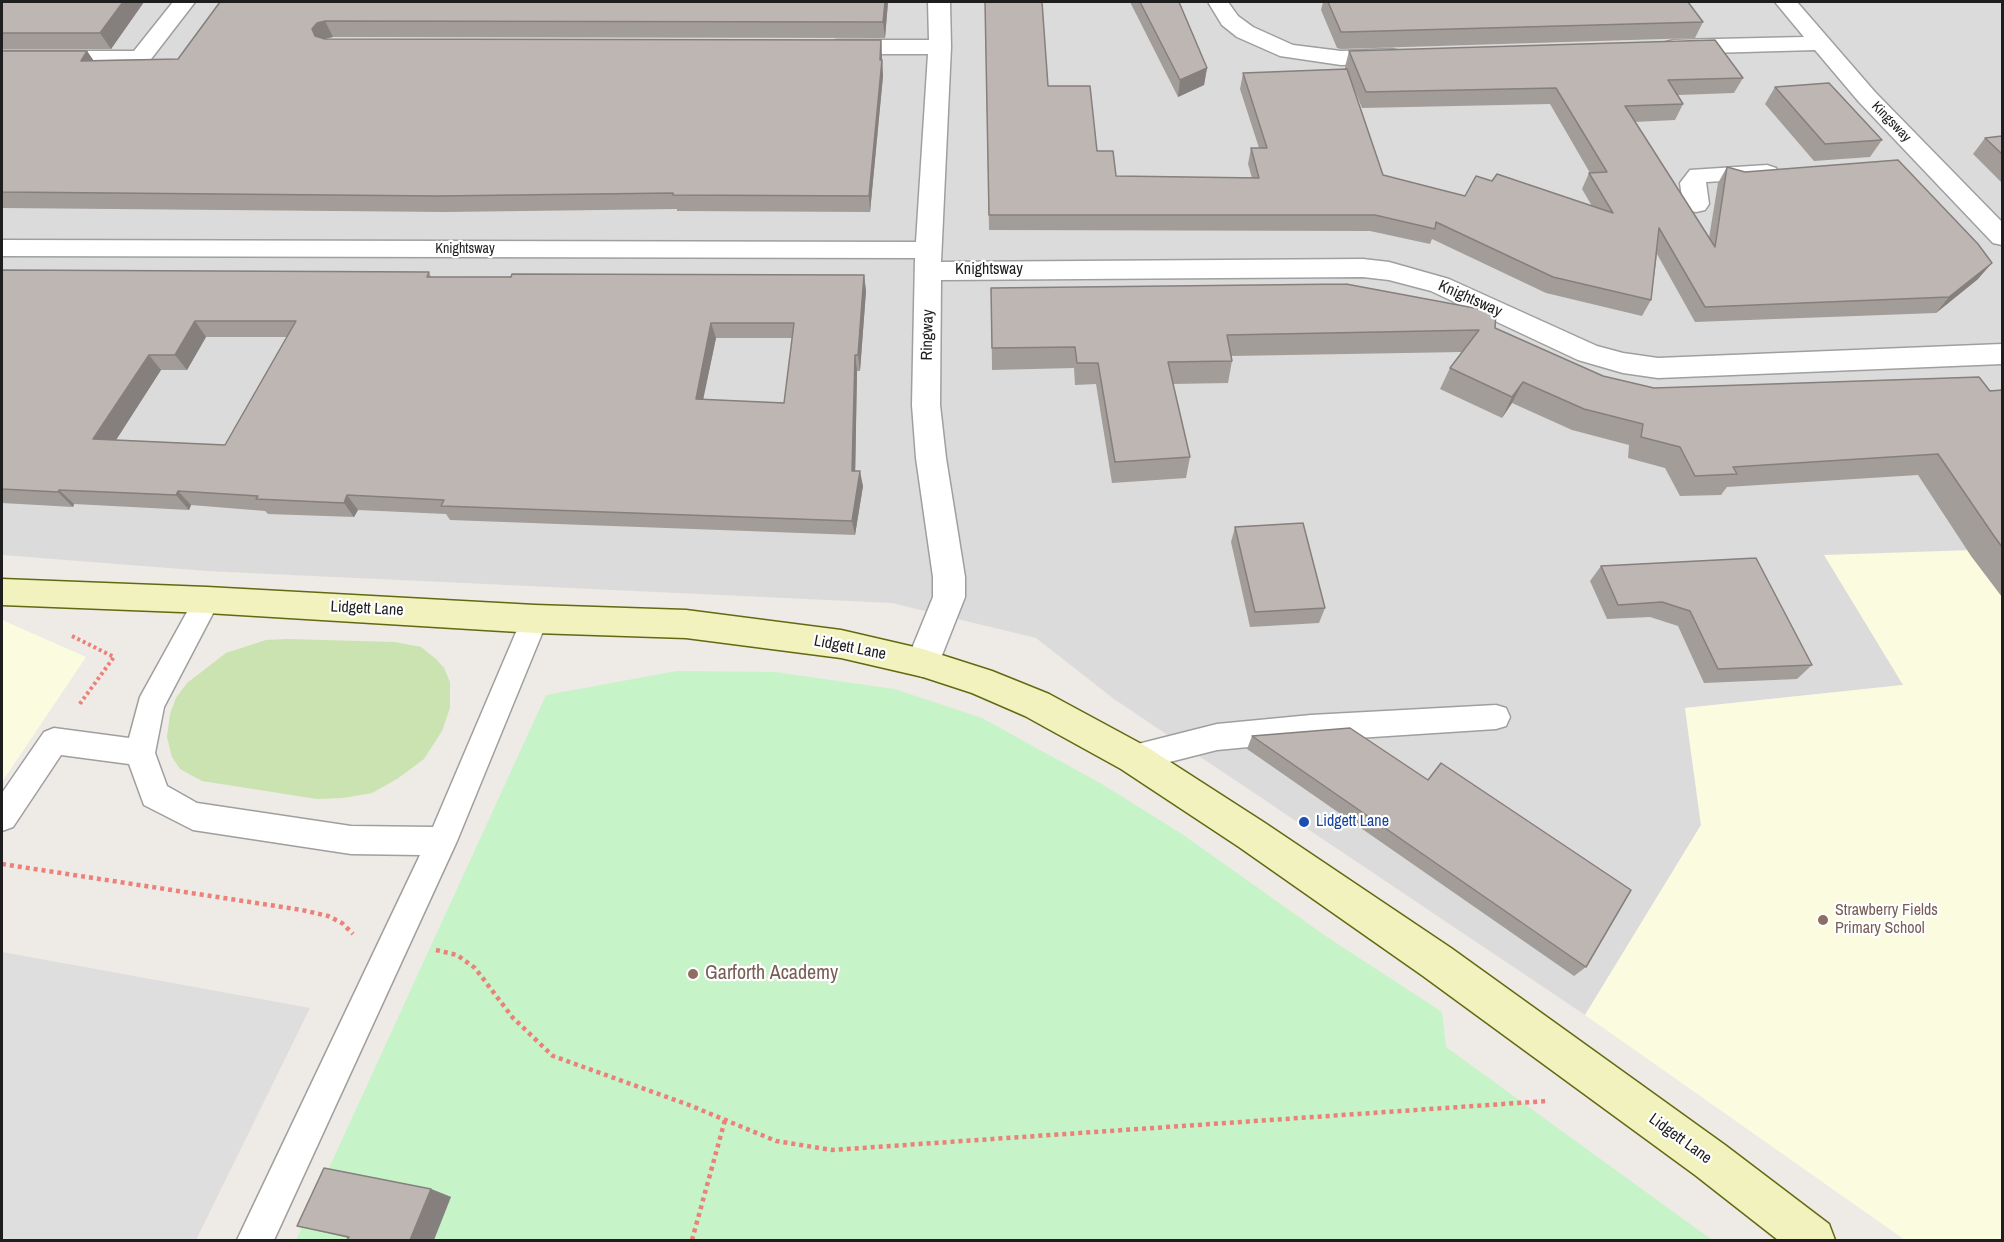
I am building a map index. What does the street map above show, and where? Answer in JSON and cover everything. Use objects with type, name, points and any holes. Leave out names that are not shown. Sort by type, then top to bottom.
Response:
[{"type":"main road","name":"Lidgett Lane","points":[[2,592],[207,600],[535,619],[686,624],[841,644],[923,663],[980,681],[1036,705],[1134,758],[1252,835],[1437,962],[1710,1161],[1813,1240]]},
{"type":"street","points":[[2,58],[140,58],[184,2]]},
{"type":"street","name":"Ringway","points":[[923,663],[949,597],[949,577],[931,458],[927,405],[928,260],[940,47],[939,2]]},
{"type":"street","points":[[1218,2],[1230,20],[1245,33],[1288,51],[1341,58],[1411,56]]},
{"type":"street","name":"Kingsway","points":[[1786,2],[1867,97],[2002,237]]},
{"type":"street","points":[[1656,48],[1820,42]]},
{"type":"street","points":[[817,47],[940,47]]},
{"type":"street","points":[[1895,166],[1931,163]]},
{"type":"street","points":[[1696,204],[1692,183],[1699,175],[1706,173],[1790,173]]},
{"type":"street","name":"Knightsway","points":[[2,248],[1363,268],[1389,271],[1440,285],[1588,353],[1623,363],[1658,368],[2002,354]]},
{"type":"lane","points":[[207,600],[150,706],[140,753],[155,795],[193,816],[351,840],[442,841]]},
{"type":"lane","points":[[255,1240],[442,841],[535,619]]},
{"type":"lane","points":[[1134,758],[1217,737],[1311,728],[1496,717]]},
{"type":"lane","points":[[2,817],[54,741],[140,753]]},
{"type":"path","points":[[54,741],[114,657],[63,631]]},
{"type":"path","points":[[2,864],[311,912],[342,923],[356,938],[354,947],[388,956],[425,961],[430,949],[457,955],[475,968],[513,1018],[553,1056],[776,1141],[832,1150],[952,1140],[1222,1125],[1550,1101]]},
{"type":"path","points":[[693,1240],[725,1120]]},
{"type":"shaded area","points":[[2,2],[2002,2],[2002,549],[1903,685],[1685,708],[1701,825],[1585,1015],[1114,699],[1036,638],[892,603],[207,571],[2,555]]},
{"type":"shaded area","name":"Strawberry Fields Primary School","points":[[2002,549],[2002,1240],[1905,1240],[1585,1015],[1701,825],[1685,708],[1903,685],[1824,555]]},
{"type":"shaded area","points":[[2,620],[86,657],[2,782]]},
{"type":"shaded area","points":[[2,952],[310,1008],[196,1240],[2,1240]]},
{"type":"green space","points":[[266,640],[395,642],[421,647],[436,659],[444,668],[450,682],[450,708],[442,731],[424,759],[397,779],[372,793],[343,798],[317,799],[202,781],[180,769],[172,757],[167,737],[170,714],[176,698],[187,683],[226,653]]},
{"type":"green space","name":"Garforth Academy","points":[[677,671],[775,672],[894,689],[982,718],[1100,783],[1182,834],[1327,937],[1442,1012],[1446,1047],[1712,1240],[296,1240],[546,695]]},
{"type":"building","points":[[2,2],[123,2],[100,33],[2,33]]},
{"type":"building","points":[[220,2],[885,2],[883,22],[325,21],[317,23],[312,29],[315,36],[325,39],[881,40],[880,60],[882,60],[869,196],[673,195],[673,193],[439,196],[2,192],[2,51],[87,51],[81,61],[178,59]]},
{"type":"building","points":[[985,2],[1042,2],[1048,86],[1090,86],[1097,151],[1113,151],[1116,176],[1259,178],[1251,148],[1267,148],[1243,73],[1347,69],[1383,175],[1465,196],[1476,176],[1492,181],[1497,174],[1613,213],[1589,173],[1607,172],[1556,88],[1366,92],[1349,51],[1715,40],[1743,78],[1668,80],[1683,104],[1625,106],[1715,247],[1727,167],[1745,172],[1898,160],[1978,244],[1992,263],[1949,297],[1705,307],[1659,228],[1651,300],[1553,277],[1436,222],[1435,229],[1375,215],[989,215]]},
{"type":"building","points":[[1140,2],[1179,2],[1207,68],[1180,80]]},
{"type":"building","points":[[1328,2],[1688,2],[1703,22],[1341,32]]},
{"type":"building","points":[[1829,83],[1882,140],[1825,144],[1775,87]]},
{"type":"building","points":[[2002,136],[2002,154],[1985,138]]},
{"type":"building","points":[[2,270],[429,272],[427,277],[511,277],[512,274],[864,275],[858,355],[855,355],[852,471],[860,471],[852,521],[441,506],[444,500],[347,495],[344,503],[256,499],[258,496],[178,491],[176,495],[2,489]],"holes":[[[195,321],[296,321],[225,445],[93,439],[149,355],[175,355]],[[711,323],[794,323],[784,403],[696,399]]]},
{"type":"building","points":[[1346,284],[1496,312],[1495,328],[1603,376],[1654,388],[1979,377],[1990,391],[2002,390],[2002,547],[1938,454],[1733,467],[1737,474],[1695,476],[1680,447],[1641,437],[1643,424],[1584,409],[1523,382],[1512,397],[1450,368],[1479,330],[1227,335],[1232,361],[1168,362],[1190,457],[1115,462],[1098,363],[1077,363],[1075,347],[992,348],[991,288]]},
{"type":"building","points":[[1303,523],[1325,608],[1255,612],[1235,527]]},
{"type":"building","points":[[1756,558],[1812,665],[1718,669],[1690,611],[1662,602],[1618,605],[1601,566]]},
{"type":"building","points":[[1350,728],[1428,780],[1441,763],[1631,890],[1586,967],[1252,736]]},
{"type":"building","points":[[324,1168],[431,1189],[410,1240],[347,1240],[349,1237],[297,1226]]},
{"type":"place","name":"Lidgett Lane","points":[[1304,822]]},
{"type":"place","name":"Strawberry Fields Primary School","points":[[1823,920]]},
{"type":"place","name":"Garforth Academy","points":[[693,974]]}]
